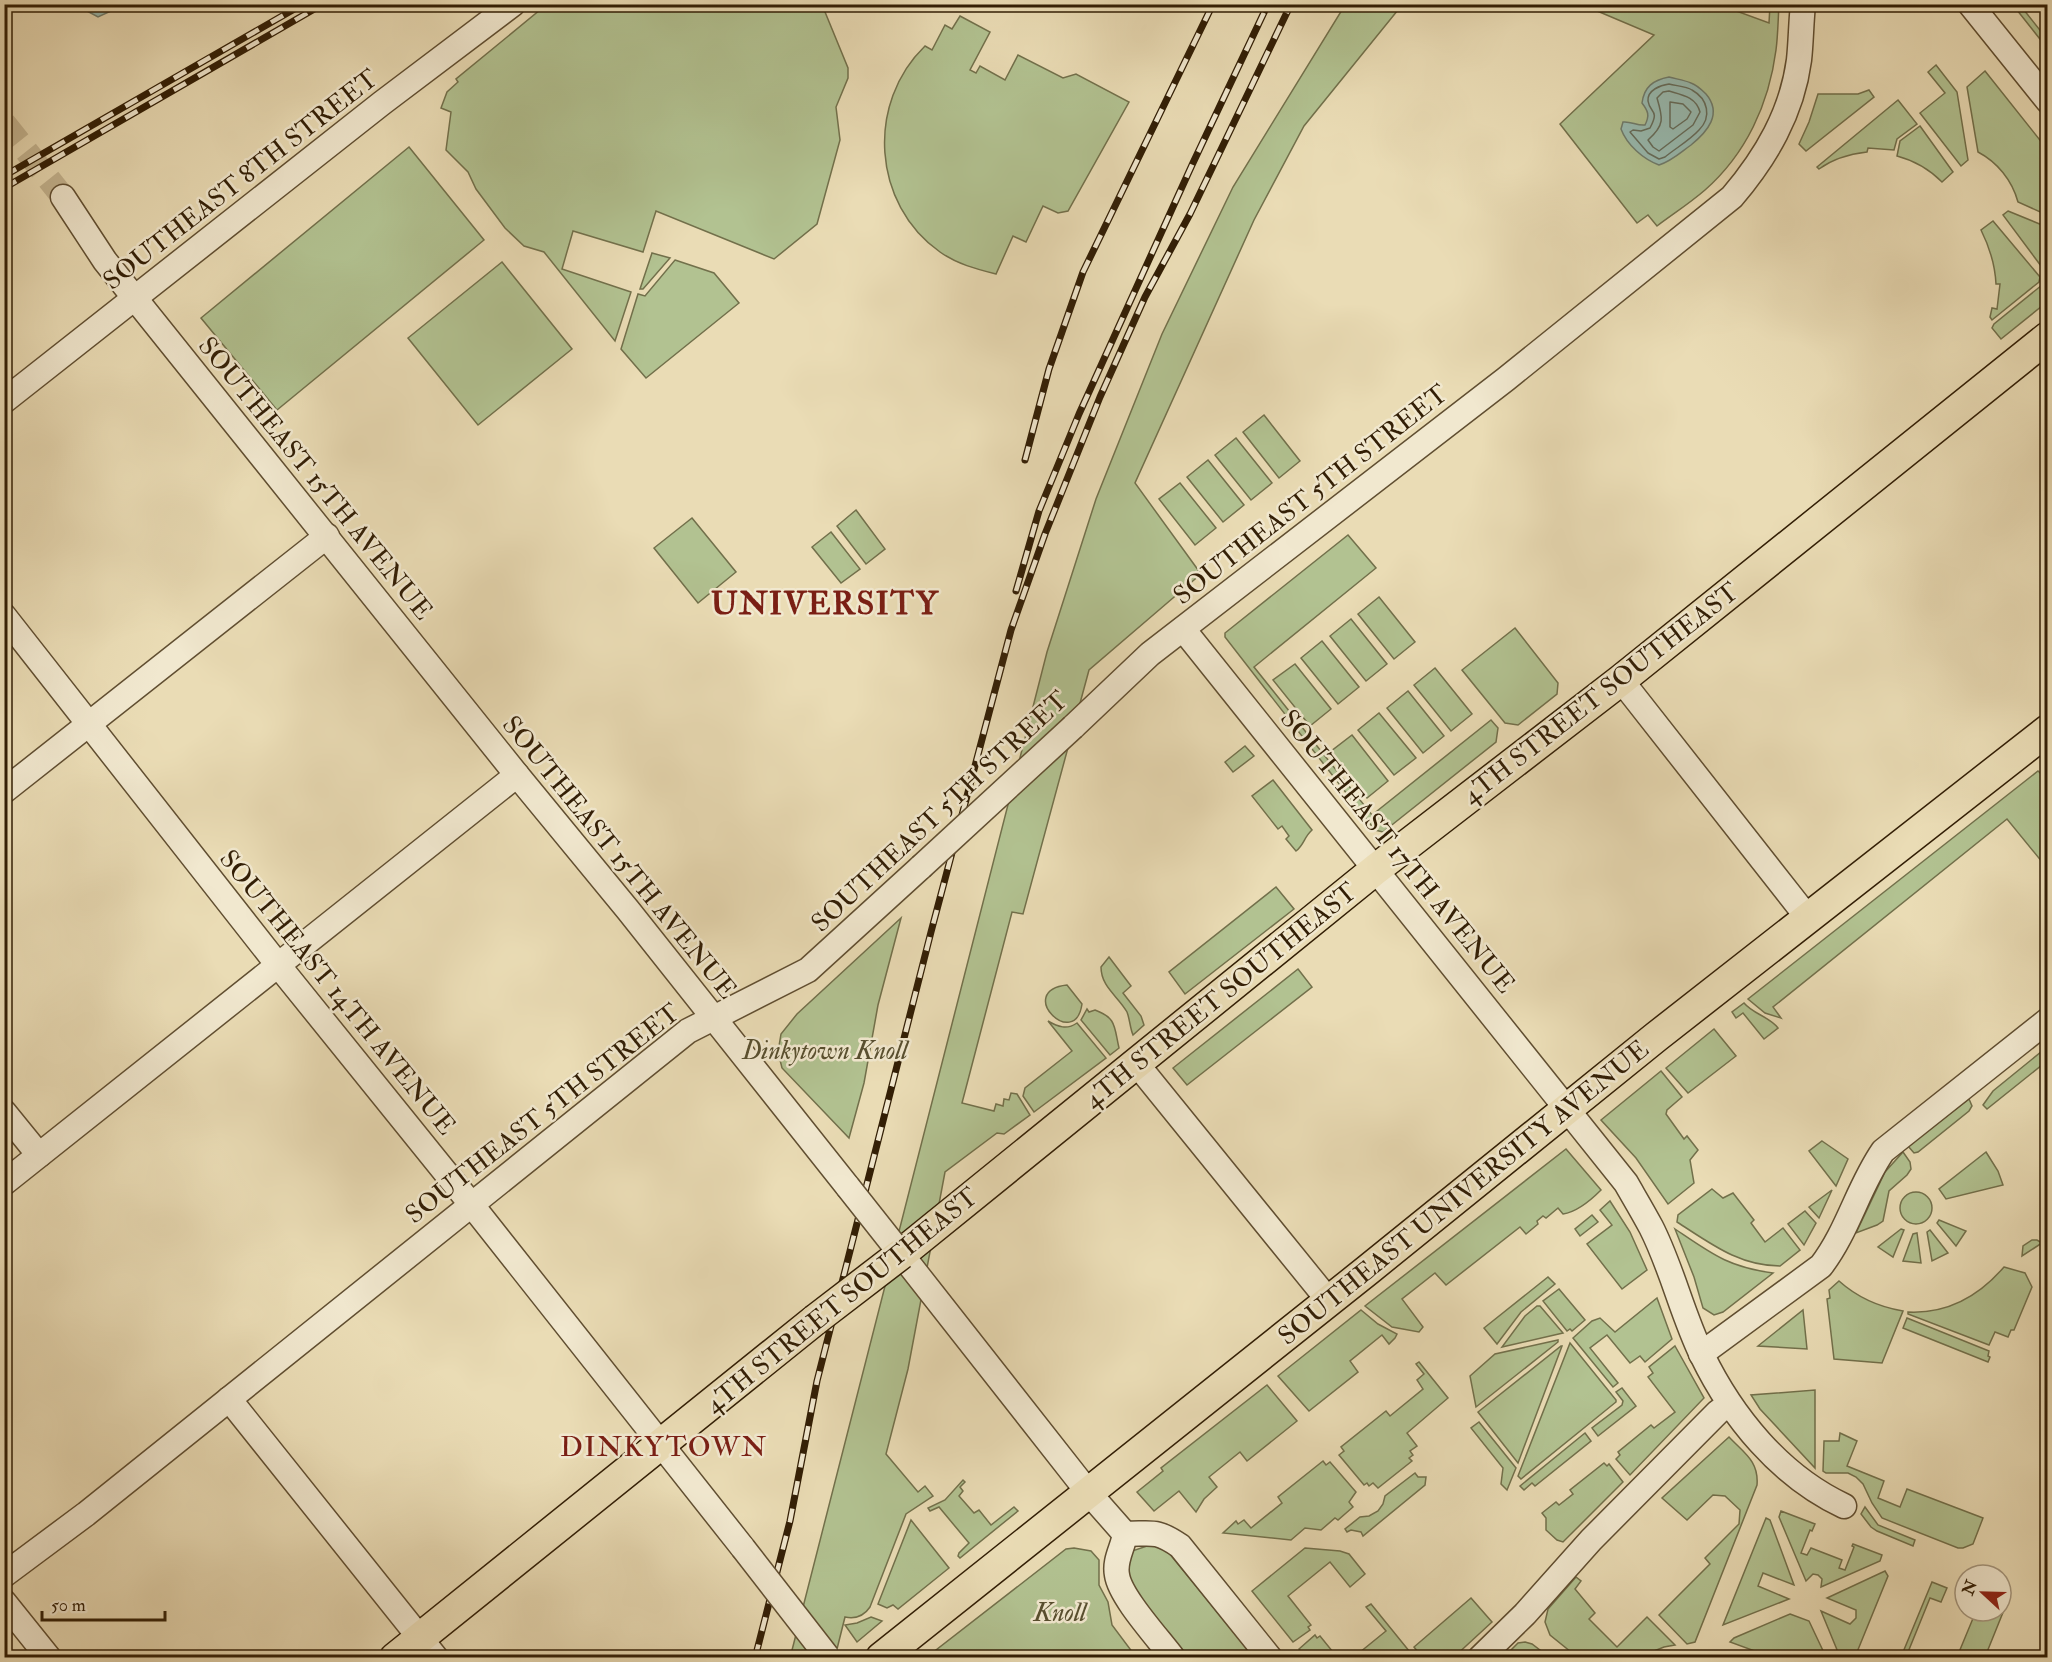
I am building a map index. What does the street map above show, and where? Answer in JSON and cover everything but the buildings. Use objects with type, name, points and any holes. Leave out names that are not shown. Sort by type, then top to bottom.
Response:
[{"type":"main road","name":"4TH STREET SOUTHEAST","points":[[395,1658],[428,1648],[661,1445],[815,1320],[901,1254],[1136,1063],[1190,1022],[1376,869],[1621,680],[2048,337]]},
{"type":"main road","name":"SOUTHEAST UNIVERSITY AVENUE","points":[[881,1658],[1656,1037],[2048,730]]},
{"type":"street","name":"SOUTHEAST 8TH STREET","points":[[4,401],[381,103],[513,4]]},
{"type":"street","name":"SOUTHEAST 5TH STREET","points":[[4,1575],[86,1514],[688,1031],[808,970],[1150,654],[1515,372],[1732,197],[1769,148],[1789,103],[1799,61],[1803,4]]},
{"type":"street","points":[[1970,4],[2048,101]]},
{"type":"street","name":"SOUTHEAST 15TH AVENUE","points":[[56,201],[84,243],[105,261],[327,536],[713,1017],[1088,1492],[1125,1534]]},
{"type":"street","points":[[4,791],[327,536]]},
{"type":"street","name":"SOUTHEAST 14TH AVENUE","points":[[4,616],[827,1657]]},
{"type":"street","name":"SOUTHEAST 17TH AVENUE","points":[[1183,629],[1626,1183],[1652,1228],[1701,1354],[1728,1405],[1780,1462],[1820,1495],[1844,1506]]},
{"type":"street","points":[[1621,680],[1808,918]]},
{"type":"street","points":[[4,1183],[517,775]]},
{"type":"street","points":[[1701,1354],[1821,1266],[1835,1248],[1868,1172],[1883,1150],[2048,1020]]},
{"type":"street","points":[[1136,1063],[1329,1301]]},
{"type":"street","points":[[4,1112],[39,1155]]},
{"type":"street","points":[[229,1399],[428,1648]]},
{"type":"street","points":[[1480,1658],[1526,1614],[1591,1540],[1718,1412],[1728,1405]]},
{"type":"street","points":[[1173,1658],[1124,1593],[1117,1576],[1117,1559],[1125,1534],[1148,1532],[1164,1535],[1180,1546],[1270,1658]]},
{"type":"street","points":[[4,1602],[49,1658]]},
{"type":"green space","points":[[546,5],[816,5],[825,12],[848,68],[848,78],[836,107],[840,140],[817,224],[774,259],[656,211],[643,252],[573,231],[562,269],[631,292],[615,341],[544,252],[524,246],[505,228],[476,189],[468,172],[446,150],[451,112],[441,108],[447,92],[458,82],[456,79]]},
{"type":"green space","points":[[1345,5],[1402,5],[1304,126],[1254,220],[1135,483],[1201,574],[1089,670],[1023,914],[1012,912],[962,1103],[994,1111],[996,1104],[1003,1106],[1004,1099],[1009,1100],[1011,1093],[1017,1094],[1030,1115],[1004,1134],[997,1133],[945,1172],[908,1369],[886,1454],[918,1492],[925,1486],[933,1496],[906,1514],[870,1607],[859,1616],[845,1617],[835,1657],[790,1658],[1047,652],[1096,499],[1162,334],[1233,187]]},
{"type":"green space","points":[[1583,5],[1720,5],[1769,23],[1770,5],[1779,5],[1777,44],[1768,90],[1744,144],[1720,176],[1699,195],[1657,226],[1648,215],[1637,223],[1560,124],[1654,35]]},
{"type":"green space","points":[[2013,5],[2020,5],[2047,39],[2047,48]]},
{"type":"green space","points":[[960,16],[990,32],[970,70],[976,73],[980,66],[1005,80],[1018,55],[1063,78],[1076,74],[1129,102],[1068,211],[1058,213],[1043,206],[1026,242],[1013,236],[996,274],[953,260],[917,232],[901,208],[890,181],[885,152],[886,124],[893,95],[906,69],[925,46],[932,50],[945,25],[952,29]]},
{"type":"green space","points":[[1936,65],[1957,92],[1968,160],[1961,166],[1920,113],[1945,93],[1928,72]]},
{"type":"green space","points":[[1985,71],[2047,149],[2047,215],[2018,202],[2003,172],[1978,152],[1967,87]]},
{"type":"green space","points":[[1869,90],[1874,97],[1806,151],[1799,144],[1818,94],[1858,94]]},
{"type":"green space","points":[[1898,100],[1917,124],[1897,139],[1894,150],[1868,148],[1867,152],[1842,157],[1819,169],[1817,167]]},
{"type":"green space","points":[[1920,126],[1953,172],[1942,182],[1922,166],[1897,156],[1900,141]]},
{"type":"green space","points":[[409,147],[484,240],[277,410],[201,318]]},
{"type":"green space","points":[[2008,211],[2047,227],[2047,274],[2003,215]]},
{"type":"green space","points":[[1993,221],[2040,277],[2039,282],[1992,320],[1990,317],[1992,308],[1997,309],[2000,284],[1996,284],[1992,256],[1981,230]]},
{"type":"green space","points":[[652,253],[670,258],[643,289],[640,289]]},
{"type":"green space","points":[[675,260],[714,273],[739,303],[646,378],[621,349],[638,294],[645,296]]},
{"type":"green space","points":[[502,262],[572,349],[478,425],[408,338]]},
{"type":"green space","points":[[2042,285],[2047,287],[2047,302],[2001,339],[1992,328],[1994,324]]},
{"type":"green space","points":[[1264,415],[1300,461],[1279,478],[1243,432]]},
{"type":"green space","points":[[1236,438],[1272,483],[1251,500],[1215,455]]},
{"type":"green space","points":[[1208,460],[1244,505],[1223,522],[1187,477]]},
{"type":"green space","points":[[1180,483],[1216,528],[1195,545],[1159,499]]},
{"type":"green space","points":[[856,510],[885,549],[866,564],[837,526]]},
{"type":"green space","points":[[692,518],[736,572],[698,603],[654,548]]},
{"type":"green space","points":[[831,532],[860,569],[841,583],[812,547]]},
{"type":"green space","points":[[1348,535],[1376,568],[1254,667],[1372,815],[1491,720],[1498,728],[1496,742],[1383,832],[1375,830],[1225,637],[1225,633]]},
{"type":"green space","points":[[1379,597],[1415,642],[1394,659],[1358,614]]},
{"type":"green space","points":[[1351,619],[1387,664],[1366,681],[1330,636]]},
{"type":"green space","points":[[1515,628],[1558,683],[1557,694],[1518,725],[1505,723],[1462,670]]},
{"type":"green space","points":[[1322,641],[1359,687],[1338,704],[1301,658]]},
{"type":"green space","points":[[1295,664],[1331,709],[1310,726],[1273,680]]},
{"type":"green space","points":[[1435,668],[1472,714],[1451,731],[1414,685]]},
{"type":"green space","points":[[1408,691],[1444,736],[1423,753],[1387,708]]},
{"type":"green space","points":[[1379,713],[1416,758],[1394,775],[1358,730]]},
{"type":"green space","points":[[1352,735],[1388,781],[1367,798],[1330,752]]},
{"type":"green space","points":[[1245,746],[1254,756],[1233,772],[1225,762]]},
{"type":"green space","points":[[2038,771],[2047,779],[2047,868],[2007,819],[1773,1007],[1781,1018],[1765,1013],[1748,999]]},
{"type":"green space","points":[[1273,780],[1312,830],[1296,851],[1286,839],[1289,836],[1282,826],[1278,829],[1252,796]]},
{"type":"green space","points":[[1276,887],[1294,909],[1185,994],[1169,972]]},
{"type":"green space","name":"Dinkytown Knoll","points":[[901,918],[878,1005],[864,1083],[849,1138],[782,1068],[778,1052],[781,1034],[797,1014]]},
{"type":"green space","points":[[1109,957],[1131,986],[1123,993],[1141,1016],[1144,1025],[1133,1035],[1127,1012],[1107,986],[1102,974],[1101,967]]},
{"type":"green space","points":[[1298,969],[1312,987],[1187,1085],[1173,1068]]},
{"type":"green space","points":[[1067,985],[1082,1004],[1077,1017],[1069,1022],[1060,1021],[1052,1015],[1047,1006],[1046,997],[1052,990]]},
{"type":"green space","points":[[1744,1003],[1778,1028],[1764,1039],[1743,1013],[1736,1018],[1732,1012]]},
{"type":"green space","points":[[1087,1009],[1089,1012],[1095,1010],[1102,1013],[1113,1024],[1119,1048],[1110,1055],[1081,1020]]},
{"type":"green space","points":[[1048,1021],[1062,1027],[1077,1023],[1106,1058],[1034,1112],[1023,1096],[1025,1088],[1072,1051]]},
{"type":"green space","points":[[1714,1029],[1736,1056],[1688,1093],[1666,1068]]},
{"type":"green space","points":[[2047,1047],[2047,1061],[1987,1109],[1983,1105],[1993,1091]]},
{"type":"green space","points":[[1661,1071],[1682,1097],[1667,1110],[1666,1114],[1684,1139],[1687,1136],[1698,1150],[1690,1160],[1694,1183],[1668,1204],[1636,1158],[1601,1120]]},
{"type":"green space","points":[[1969,1099],[1972,1106],[1969,1111],[1914,1153],[1908,1146]]},
{"type":"green space","points":[[1822,1141],[1848,1159],[1836,1186],[1809,1151]]},
{"type":"green space","points":[[1566,1149],[1601,1190],[1588,1202],[1563,1214],[1558,1208],[1546,1218],[1543,1216],[1537,1221],[1538,1224],[1526,1234],[1520,1227],[1446,1285],[1435,1273],[1402,1299],[1423,1327],[1419,1332],[1392,1327],[1365,1306]]},
{"type":"green space","points":[[1903,1152],[1910,1162],[1911,1169],[1889,1191],[1883,1221],[1856,1233],[1885,1172]]},
{"type":"green space","points":[[1986,1152],[1998,1171],[2003,1185],[1946,1199],[1939,1189]]},
{"type":"green space","points":[[1712,1189],[1723,1198],[1733,1193],[1754,1220],[1751,1223],[1765,1242],[1783,1228],[1800,1250],[1780,1266],[1751,1262],[1713,1245],[1677,1222],[1678,1215]]},
{"type":"green space","points":[[1832,1190],[1819,1218],[1809,1207]]},
{"type":"green space","points":[[1916,1192],[1927,1197],[1932,1208],[1927,1219],[1916,1224],[1905,1219],[1900,1208],[1905,1197]]},
{"type":"green space","points":[[1610,1201],[1630,1232],[1647,1270],[1622,1289],[1587,1244],[1612,1225],[1600,1210]]},
{"type":"green space","points":[[1805,1211],[1816,1223],[1804,1245],[1788,1224]]},
{"type":"green space","points":[[1592,1215],[1598,1222],[1580,1236],[1575,1229]]},
{"type":"green space","points":[[1939,1220],[1966,1231],[1956,1246],[1937,1223]]},
{"type":"green space","points":[[1675,1229],[1732,1263],[1773,1273],[1723,1312],[1714,1315],[1703,1308],[1694,1277]]},
{"type":"green space","points":[[1901,1229],[1904,1230],[1893,1257],[1878,1247]]},
{"type":"green space","points":[[1930,1230],[1948,1253],[1932,1261],[1927,1232]]},
{"type":"green space","points":[[1917,1233],[1921,1263],[1903,1261],[1913,1234]]},
{"type":"green space","points":[[2032,1240],[2042,1243],[2022,1256],[2023,1246]]},
{"type":"green space","points":[[2004,1267],[2025,1273],[2032,1287],[2014,1330],[2011,1330],[2008,1337],[1995,1332],[1989,1345],[1908,1314],[1908,1312],[1936,1310],[1962,1301],[1984,1287]]},
{"type":"green space","points":[[1548,1277],[1555,1284],[1521,1312],[1497,1344],[1484,1328]]},
{"type":"green space","points":[[1839,1281],[1869,1301],[1903,1311],[1882,1363],[1834,1359],[1827,1299],[1830,1298],[1829,1290]]},
{"type":"green space","points":[[1559,1289],[1585,1320],[1572,1331],[1570,1329],[1567,1331],[1543,1301]]},
{"type":"green space","points":[[1657,1298],[1672,1339],[1645,1362],[1640,1356],[1630,1363],[1607,1335],[1590,1348],[1618,1383],[1613,1387],[1573,1338],[1592,1321],[1600,1318],[1615,1332]]},
{"type":"green space","points":[[1540,1306],[1563,1333],[1502,1347],[1525,1316]]},
{"type":"green space","points":[[1361,1310],[1378,1324],[1397,1334],[1395,1338],[1389,1344],[1382,1335],[1350,1361],[1358,1372],[1309,1411],[1278,1376]]},
{"type":"green space","points":[[1803,1310],[1807,1349],[1758,1346]]},
{"type":"green space","points":[[1907,1318],[1989,1351],[1988,1362],[1903,1328]]},
{"type":"green space","points":[[1558,1340],[1476,1407],[1470,1376],[1495,1354]]},
{"type":"green space","points":[[1570,1343],[1616,1402],[1521,1479],[1518,1476]]},
{"type":"green space","points":[[1562,1346],[1518,1463],[1478,1412]]},
{"type":"green space","points":[[1675,1346],[1704,1398],[1630,1475],[1616,1459],[1620,1455],[1618,1452],[1651,1425],[1654,1428],[1675,1412],[1648,1377],[1653,1373],[1649,1367]]},
{"type":"green space","points":[[1419,1362],[1448,1398],[1407,1433],[1417,1446],[1410,1451],[1413,1455],[1409,1458],[1412,1461],[1378,1488],[1373,1483],[1369,1486],[1367,1483],[1364,1485],[1339,1455],[1344,1451],[1341,1447],[1386,1411],[1390,1416],[1423,1389],[1417,1380],[1424,1374],[1416,1364]]},
{"type":"green space","points":[[1267,1385],[1297,1421],[1247,1461],[1240,1452],[1209,1477],[1217,1487],[1204,1499],[1196,1512],[1179,1491],[1154,1511],[1137,1492],[1163,1471],[1161,1468]]},
{"type":"green space","points":[[1622,1388],[1636,1406],[1598,1436],[1592,1428],[1622,1405],[1623,1401],[1616,1392]]},
{"type":"green space","points":[[1815,1390],[1815,1468],[1760,1409],[1751,1395]]},
{"type":"green space","points":[[1479,1422],[1516,1468],[1507,1490],[1501,1484],[1503,1468],[1471,1428]]},
{"type":"green space","points":[[1585,1433],[1591,1441],[1535,1486],[1532,1483],[1524,1490],[1520,1486]]},
{"type":"green space","points":[[1840,1433],[1857,1441],[1847,1466],[1884,1481],[1878,1498],[1900,1507],[1907,1489],[1983,1518],[1973,1544],[1958,1548],[1882,1518],[1863,1484],[1856,1477],[1848,1473],[1823,1471],[1824,1441],[1839,1441]]},
{"type":"green space","points":[[1729,1437],[1753,1463],[1757,1485],[1695,1642],[1687,1644],[1659,1615],[1710,1564],[1705,1558],[1739,1524],[1740,1510],[1725,1496],[1713,1495],[1687,1520],[1662,1498]]},
{"type":"green space","points":[[1323,1461],[1326,1465],[1330,1462],[1356,1492],[1349,1502],[1353,1507],[1338,1520],[1335,1518],[1321,1530],[1305,1528],[1291,1540],[1223,1533],[1236,1521],[1238,1524],[1244,1520],[1251,1528],[1282,1503],[1278,1497]]},
{"type":"green space","points":[[1604,1463],[1607,1466],[1609,1464],[1623,1482],[1563,1542],[1557,1540],[1546,1530],[1546,1518],[1542,1513],[1556,1502],[1559,1505],[1573,1494],[1570,1490]]},
{"type":"green space","points":[[1415,1473],[1418,1477],[1426,1477],[1425,1485],[1363,1536],[1361,1532],[1351,1530],[1347,1532],[1345,1529],[1360,1517],[1369,1516],[1378,1511],[1385,1496]]},
{"type":"green space","points":[[963,1480],[965,1482],[960,1487],[963,1491],[959,1496],[974,1513],[979,1510],[991,1525],[1014,1507],[1018,1511],[960,1558],[959,1553],[969,1543],[939,1507],[930,1511],[928,1508],[945,1500]]},
{"type":"green space","points":[[1865,1507],[1878,1525],[1915,1540],[1913,1546],[1871,1527],[1861,1514]]},
{"type":"green space","points":[[1781,1511],[1815,1524],[1812,1531],[1810,1530],[1801,1553],[1807,1555],[1811,1548],[1842,1560],[1839,1568],[1845,1570],[1854,1547],[1853,1544],[1882,1555],[1880,1561],[1821,1587],[1822,1579],[1818,1575],[1813,1574],[1806,1581],[1779,1517]]},
{"type":"green space","points":[[1766,1518],[1770,1520],[1794,1585],[1763,1573],[1758,1586],[1789,1599],[1723,1625]]},
{"type":"green space","points":[[911,1520],[949,1568],[898,1609],[893,1605],[887,1608],[878,1604]]},
{"type":"green space","points":[[1150,1545],[1169,1553],[1254,1657],[1186,1657],[1129,1587],[1124,1568],[1132,1551]]},
{"type":"green space","points":[[1305,1548],[1349,1554],[1365,1574],[1350,1587],[1330,1562],[1288,1596],[1311,1625],[1308,1627],[1310,1630],[1293,1642],[1252,1591]]},
{"type":"green space","name":"Knoll","points":[[1066,1549],[1091,1551],[1099,1560],[1099,1585],[1108,1602],[1112,1625],[1136,1657],[927,1657]]},
{"type":"green space","points":[[1885,1571],[1888,1576],[1855,1657],[1840,1657],[1821,1611],[1850,1624],[1856,1618],[1856,1610],[1827,1598]]},
{"type":"green space","points":[[1576,1577],[1581,1581],[1575,1589],[1595,1613],[1589,1619],[1617,1647],[1647,1617],[1675,1645],[1639,1657],[1576,1656],[1550,1635],[1545,1622],[1548,1609]]},
{"type":"green space","points":[[1932,1582],[1947,1588],[1941,1602],[1930,1598],[1906,1657],[1901,1657]]},
{"type":"green space","points":[[1471,1598],[1492,1622],[1454,1657],[1422,1657],[1414,1647]]},
{"type":"green space","points":[[1371,1604],[1414,1657],[1354,1657],[1386,1631],[1366,1607]]},
{"type":"green space","points":[[1790,1614],[1809,1621],[1826,1657],[1771,1657],[1730,1642],[1734,1638]]},
{"type":"green space","points":[[871,1617],[882,1621],[857,1642],[845,1625]]},
{"type":"green space","points":[[1971,1623],[1999,1623],[1985,1657],[1957,1657]]},
{"type":"green space","points":[[1315,1635],[1317,1638],[1320,1636],[1337,1657],[1306,1657],[1299,1649]]},
{"type":"green space","points":[[1518,1643],[1532,1644],[1549,1657],[1504,1657]]},
{"type":"water","points":[[90,4],[124,5],[98,17],[85,10]]},
{"type":"water","points":[[1669,77],[1688,82],[1701,89],[1711,101],[1713,115],[1711,122],[1697,140],[1672,159],[1659,165],[1636,151],[1627,141],[1621,129],[1623,122],[1645,125],[1648,116],[1642,103],[1647,89],[1654,82]]},
{"type":"tunnel","points":[[4,123],[63,197]]},
{"type":"railway","points":[[4,176],[303,4]]},
{"type":"railway","points":[[4,188],[323,4]]},
{"type":"railway","points":[[1025,460],[1049,369],[1083,272],[1213,4]]},
{"type":"railway","points":[[1016,591],[1039,511],[1079,414],[1268,4]]},
{"type":"railway","points":[[755,1658],[790,1521],[817,1381],[931,932],[1011,630],[1045,534],[1100,397],[1145,297],[1190,214],[1291,4]]},
{"type":"district","name":"UNIVERSITY","points":[[825,603]]},
{"type":"district","name":"DINKYTOWN","points":[[664,1446]]}]
